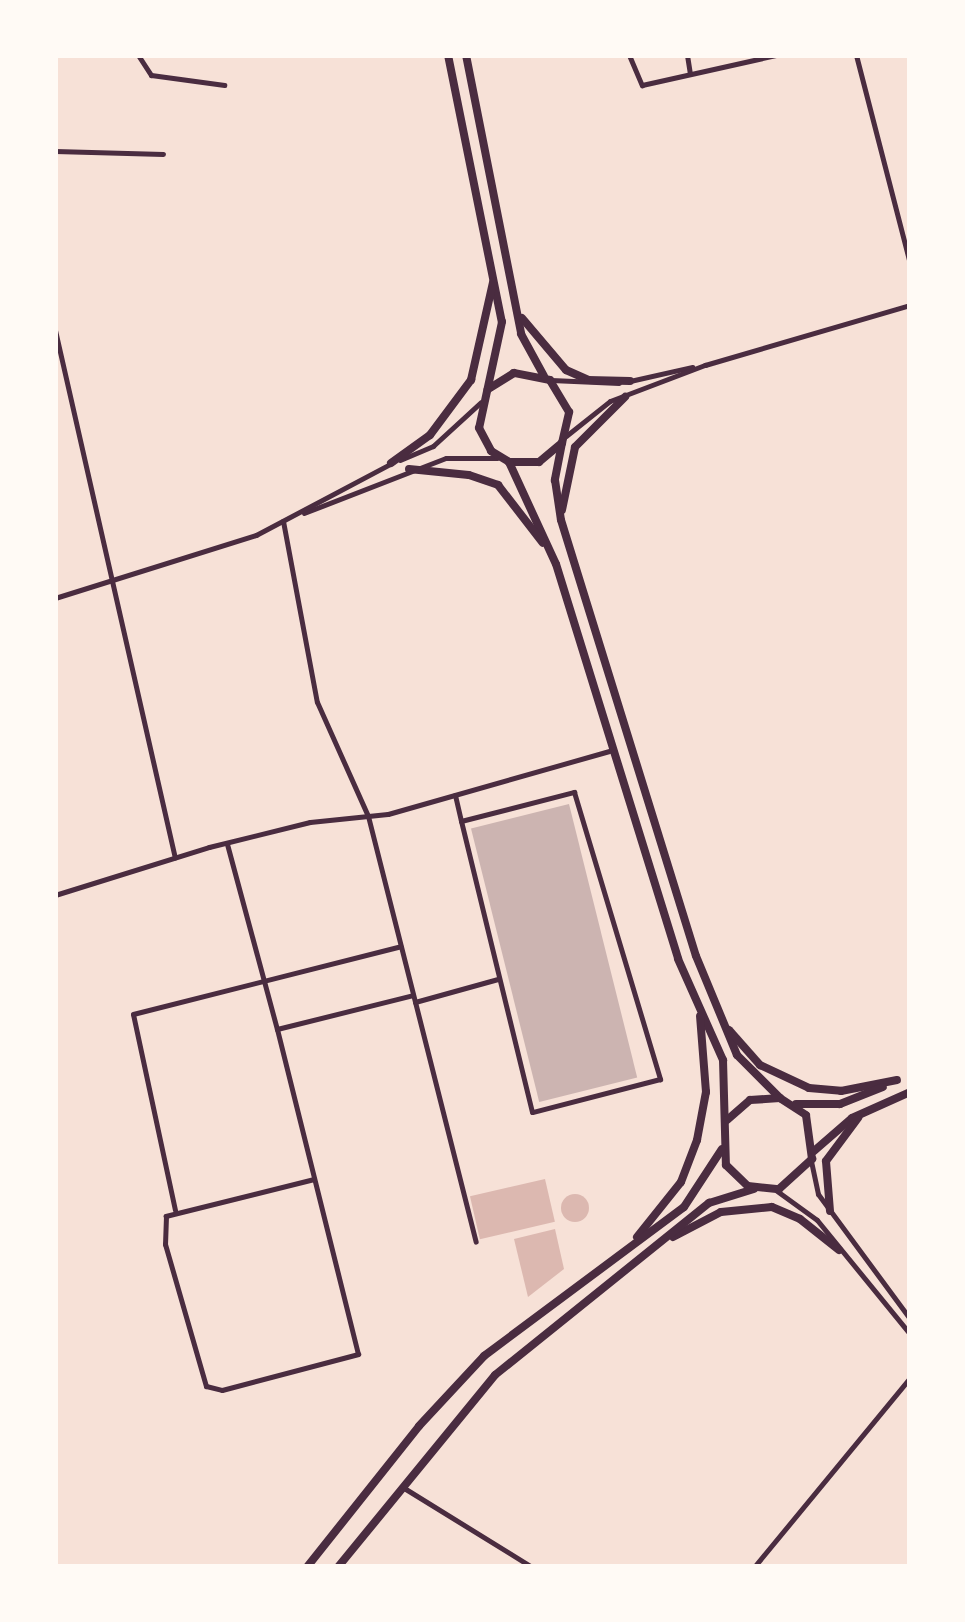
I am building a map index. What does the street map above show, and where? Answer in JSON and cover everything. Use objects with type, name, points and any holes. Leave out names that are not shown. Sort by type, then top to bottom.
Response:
[{"type":"main road","points":[[307,1567],[419,1426],[484,1356],[684,1207],[722,1149],[727,1120],[723,1060],[700,1012],[609,751],[556,564],[505,460],[478,428],[481,402],[502,335],[494,272],[448,55]]},
{"type":"main road","points":[[466,55],[527,351],[566,400],[564,440],[554,480],[561,520],[696,956],[724,1024],[744,1066],[780,1098],[794,1104],[851,1102],[910,1075]]},
{"type":"main road","points":[[391,463],[430,434],[470,380],[482,351],[494,272]]},
{"type":"main road","points":[[515,305],[533,339],[566,370],[588,380],[630,381]]},
{"type":"main road","points":[[488,389],[514,373],[547,378]]},
{"type":"main road","points":[[561,520],[575,447],[625,397]]},
{"type":"main road","points":[[505,460],[539,462],[564,440]]},
{"type":"main road","points":[[409,469],[469,474],[498,485],[528,516],[556,564]]},
{"type":"main road","points":[[626,1248],[670,1198],[697,1140],[706,1069],[700,1012]]},
{"type":"main road","points":[[724,1024],[760,1065],[788,1082],[842,1091],[897,1080]]},
{"type":"main road","points":[[814,1151],[865,1112],[910,1092]]},
{"type":"main road","points":[[727,1120],[750,1100],[780,1098]]},
{"type":"main road","points":[[338,1567],[494,1374],[709,1203],[756,1188],[774,1189],[793,1183],[814,1151],[812,1128],[794,1104]]},
{"type":"main road","points":[[830,1211],[826,1161],[865,1112]]},
{"type":"main road","points":[[722,1149],[736,1178],[756,1188]]},
{"type":"main road","points":[[664,1242],[721,1212],[759,1206],[786,1210],[839,1250]]},
{"type":"street","points":[[138,55],[151,75],[224,85]]},
{"type":"street","points":[[629,55],[642,85],[776,55]]},
{"type":"street","points":[[687,55],[690,74]]},
{"type":"street","points":[[856,55],[910,264]]},
{"type":"street","points":[[55,151],[163,154]]},
{"type":"street","points":[[547,378],[594,387],[630,381],[705,365],[910,305]]},
{"type":"street","points":[[55,330],[174,858]]},
{"type":"street","points":[[564,440],[596,410],[705,365]]},
{"type":"street","points":[[283,521],[391,463],[433,446],[481,402]]},
{"type":"street","points":[[55,598],[112,582],[283,521],[409,469],[458,455],[505,460]]},
{"type":"street","points":[[283,521],[317,702],[368,816],[476,1242]]},
{"type":"street","points":[[55,895],[226,843],[310,822],[368,816],[609,751]]},
{"type":"street","points":[[454,795],[532,1112],[660,1079],[574,792],[461,821]]},
{"type":"street","points":[[226,843],[278,1030],[358,1354],[222,1390],[201,1381],[163,1224],[175,1211],[314,1178]]},
{"type":"street","points":[[175,1211],[134,1014],[401,946]]},
{"type":"street","points":[[278,1030],[498,979]]},
{"type":"street","points":[[811,1161],[816,1189],[910,1319]]},
{"type":"street","points":[[774,1189],[809,1211],[910,1334]]},
{"type":"street","points":[[754,1567],[910,1378]]},
{"type":"street","points":[[404,1488],[532,1567]]},
{"type":"shaded area","points":[[545,1179],[555,1222],[480,1239],[470,1196]]},
{"type":"shaded area","points":[[575,1194],[585,1198],[589,1208],[585,1218],[575,1222],[565,1218],[561,1208],[565,1198]]},
{"type":"shaded area","points":[[555,1229],[564,1269],[528,1297],[514,1239]]},
{"type":"building","points":[[569,804],[637,1078],[539,1102],[471,828]]}]
